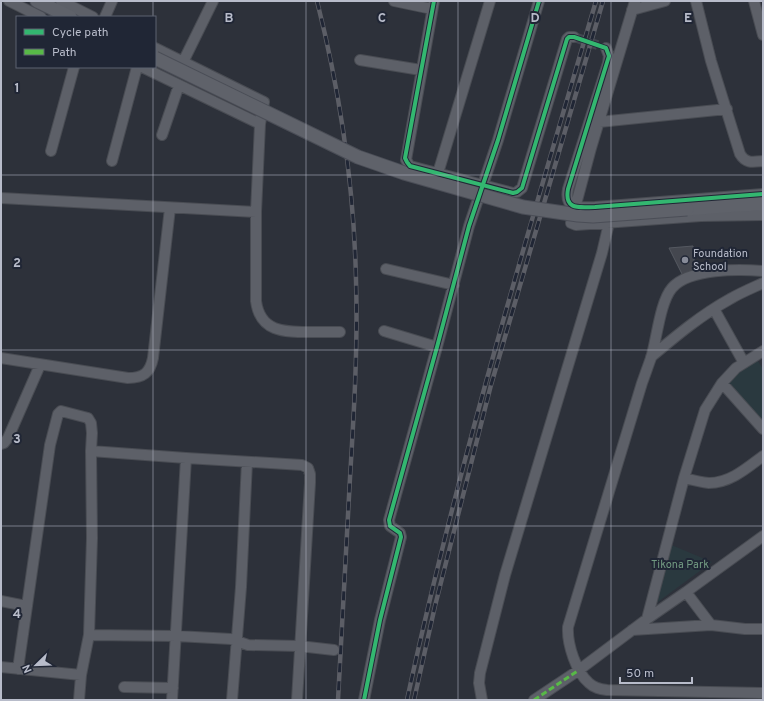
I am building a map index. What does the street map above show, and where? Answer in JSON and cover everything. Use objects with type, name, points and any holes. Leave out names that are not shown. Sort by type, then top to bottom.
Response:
[{"type":"main road","points":[[37,1],[68,16]]},
{"type":"main road","points":[[156,58],[358,157],[404,173],[477,195],[524,207],[593,216],[763,204]]},
{"type":"street","points":[[9,1],[39,16]]},
{"type":"street","points":[[61,1],[91,16]]},
{"type":"street","points":[[105,16],[112,1]]},
{"type":"street","points":[[184,62],[213,1]]},
{"type":"street","points":[[394,1],[433,5],[406,160],[410,166],[515,193],[522,188],[567,39],[569,37],[574,37]]},
{"type":"street","points":[[438,173],[490,1]]},
{"type":"street","points":[[364,700],[380,620],[401,537],[400,533],[390,526],[389,520],[438,347],[469,226],[500,133],[539,1]]},
{"type":"street","points":[[665,1],[634,5],[570,222],[573,224],[609,223],[701,216],[763,215]]},
{"type":"street","points":[[696,1],[711,61],[727,109],[738,150],[742,158],[748,162],[763,161]]},
{"type":"street","points":[[754,1],[763,35]]},
{"type":"street","points":[[156,48],[264,102],[260,124],[256,212],[256,301],[259,314],[269,324],[282,331],[340,332]]},
{"type":"street","points":[[606,48],[609,56],[608,63],[568,189],[567,196],[569,203],[575,207],[595,207],[763,194]]},
{"type":"street","points":[[360,60],[421,70]]},
{"type":"street","points":[[51,151],[74,68]]},
{"type":"street","points":[[112,161],[137,68]]},
{"type":"street","points":[[144,68],[260,124]]},
{"type":"street","points":[[162,135],[179,85]]},
{"type":"street","points":[[599,122],[727,109]]},
{"type":"street","points":[[1,198],[256,212]]},
{"type":"street","points":[[1,358],[128,378],[139,377],[150,370],[153,358],[170,208]]},
{"type":"street","points":[[482,700],[479,683],[480,673],[505,575],[602,252],[609,223]]},
{"type":"street","points":[[386,269],[454,285]]},
{"type":"street","points":[[763,271],[713,271],[689,277],[672,287],[666,300],[651,357],[568,627],[570,647],[579,670],[590,684],[598,689],[763,693]]},
{"type":"street","points":[[651,357],[692,324],[714,309],[730,299],[763,283]]},
{"type":"street","points":[[714,309],[744,363]]},
{"type":"street","points":[[384,331],[438,347]]},
{"type":"street","points":[[647,619],[684,478],[705,410],[722,383],[736,368],[760,353],[763,364]]},
{"type":"street","points":[[1,444],[8,438],[40,365]]},
{"type":"street","points":[[722,383],[763,429]]},
{"type":"street","points":[[18,669],[52,436],[60,412],[88,418],[91,427],[92,538],[89,635],[81,674],[79,700]]},
{"type":"street","points":[[91,451],[302,465],[308,468],[310,471],[310,483],[299,646],[297,700]]},
{"type":"street","points":[[684,478],[708,483],[724,481],[732,478],[763,456]]},
{"type":"street","points":[[172,700],[177,636],[186,458]]},
{"type":"street","points":[[232,700],[241,587],[248,462]]},
{"type":"street","points":[[534,700],[579,670],[763,536]]},
{"type":"street","points":[[686,592],[711,625]]},
{"type":"street","points":[[1,601],[26,606]]},
{"type":"street","points":[[632,630],[711,625],[758,630],[763,622]]},
{"type":"street","points":[[89,635],[177,636],[231,639],[248,645],[299,646],[334,650]]},
{"type":"street","points":[[1,667],[81,674]]},
{"type":"street","points":[[124,687],[173,688]]},
{"type":"green space","points":[[756,358],[763,369],[763,426],[723,383]]},
{"type":"green space","name":"Tikona Park","points":[[669,544],[712,562],[651,607]]},
{"type":"building","name":"Foundation School","points":[[693,246],[695,273],[683,276],[669,248]]},
{"type":"tunnel","points":[[574,37],[606,48]]},
{"type":"railway","points":[[317,1],[333,70],[339,104],[349,174],[355,245],[355,379],[338,700]]},
{"type":"railway","points":[[407,700],[448,524],[471,436],[596,1]]},
{"type":"railway","points":[[414,700],[435,606],[491,385],[603,1]]},
{"type":"marked path","points":[[534,700],[579,670]]},
{"type":"cycle path","points":[[434,1],[405,158],[410,166],[513,193],[517,192],[522,188],[567,39],[569,37],[574,37],[606,48],[609,56],[568,189],[567,196],[568,201],[571,204],[579,207],[595,207],[763,194]]},
{"type":"cycle path","points":[[364,700],[380,620],[401,537],[400,533],[390,526],[389,520],[469,226],[498,140],[539,1]]},
{"type":"place","name":"Foundation School","points":[[685,260]]}]
